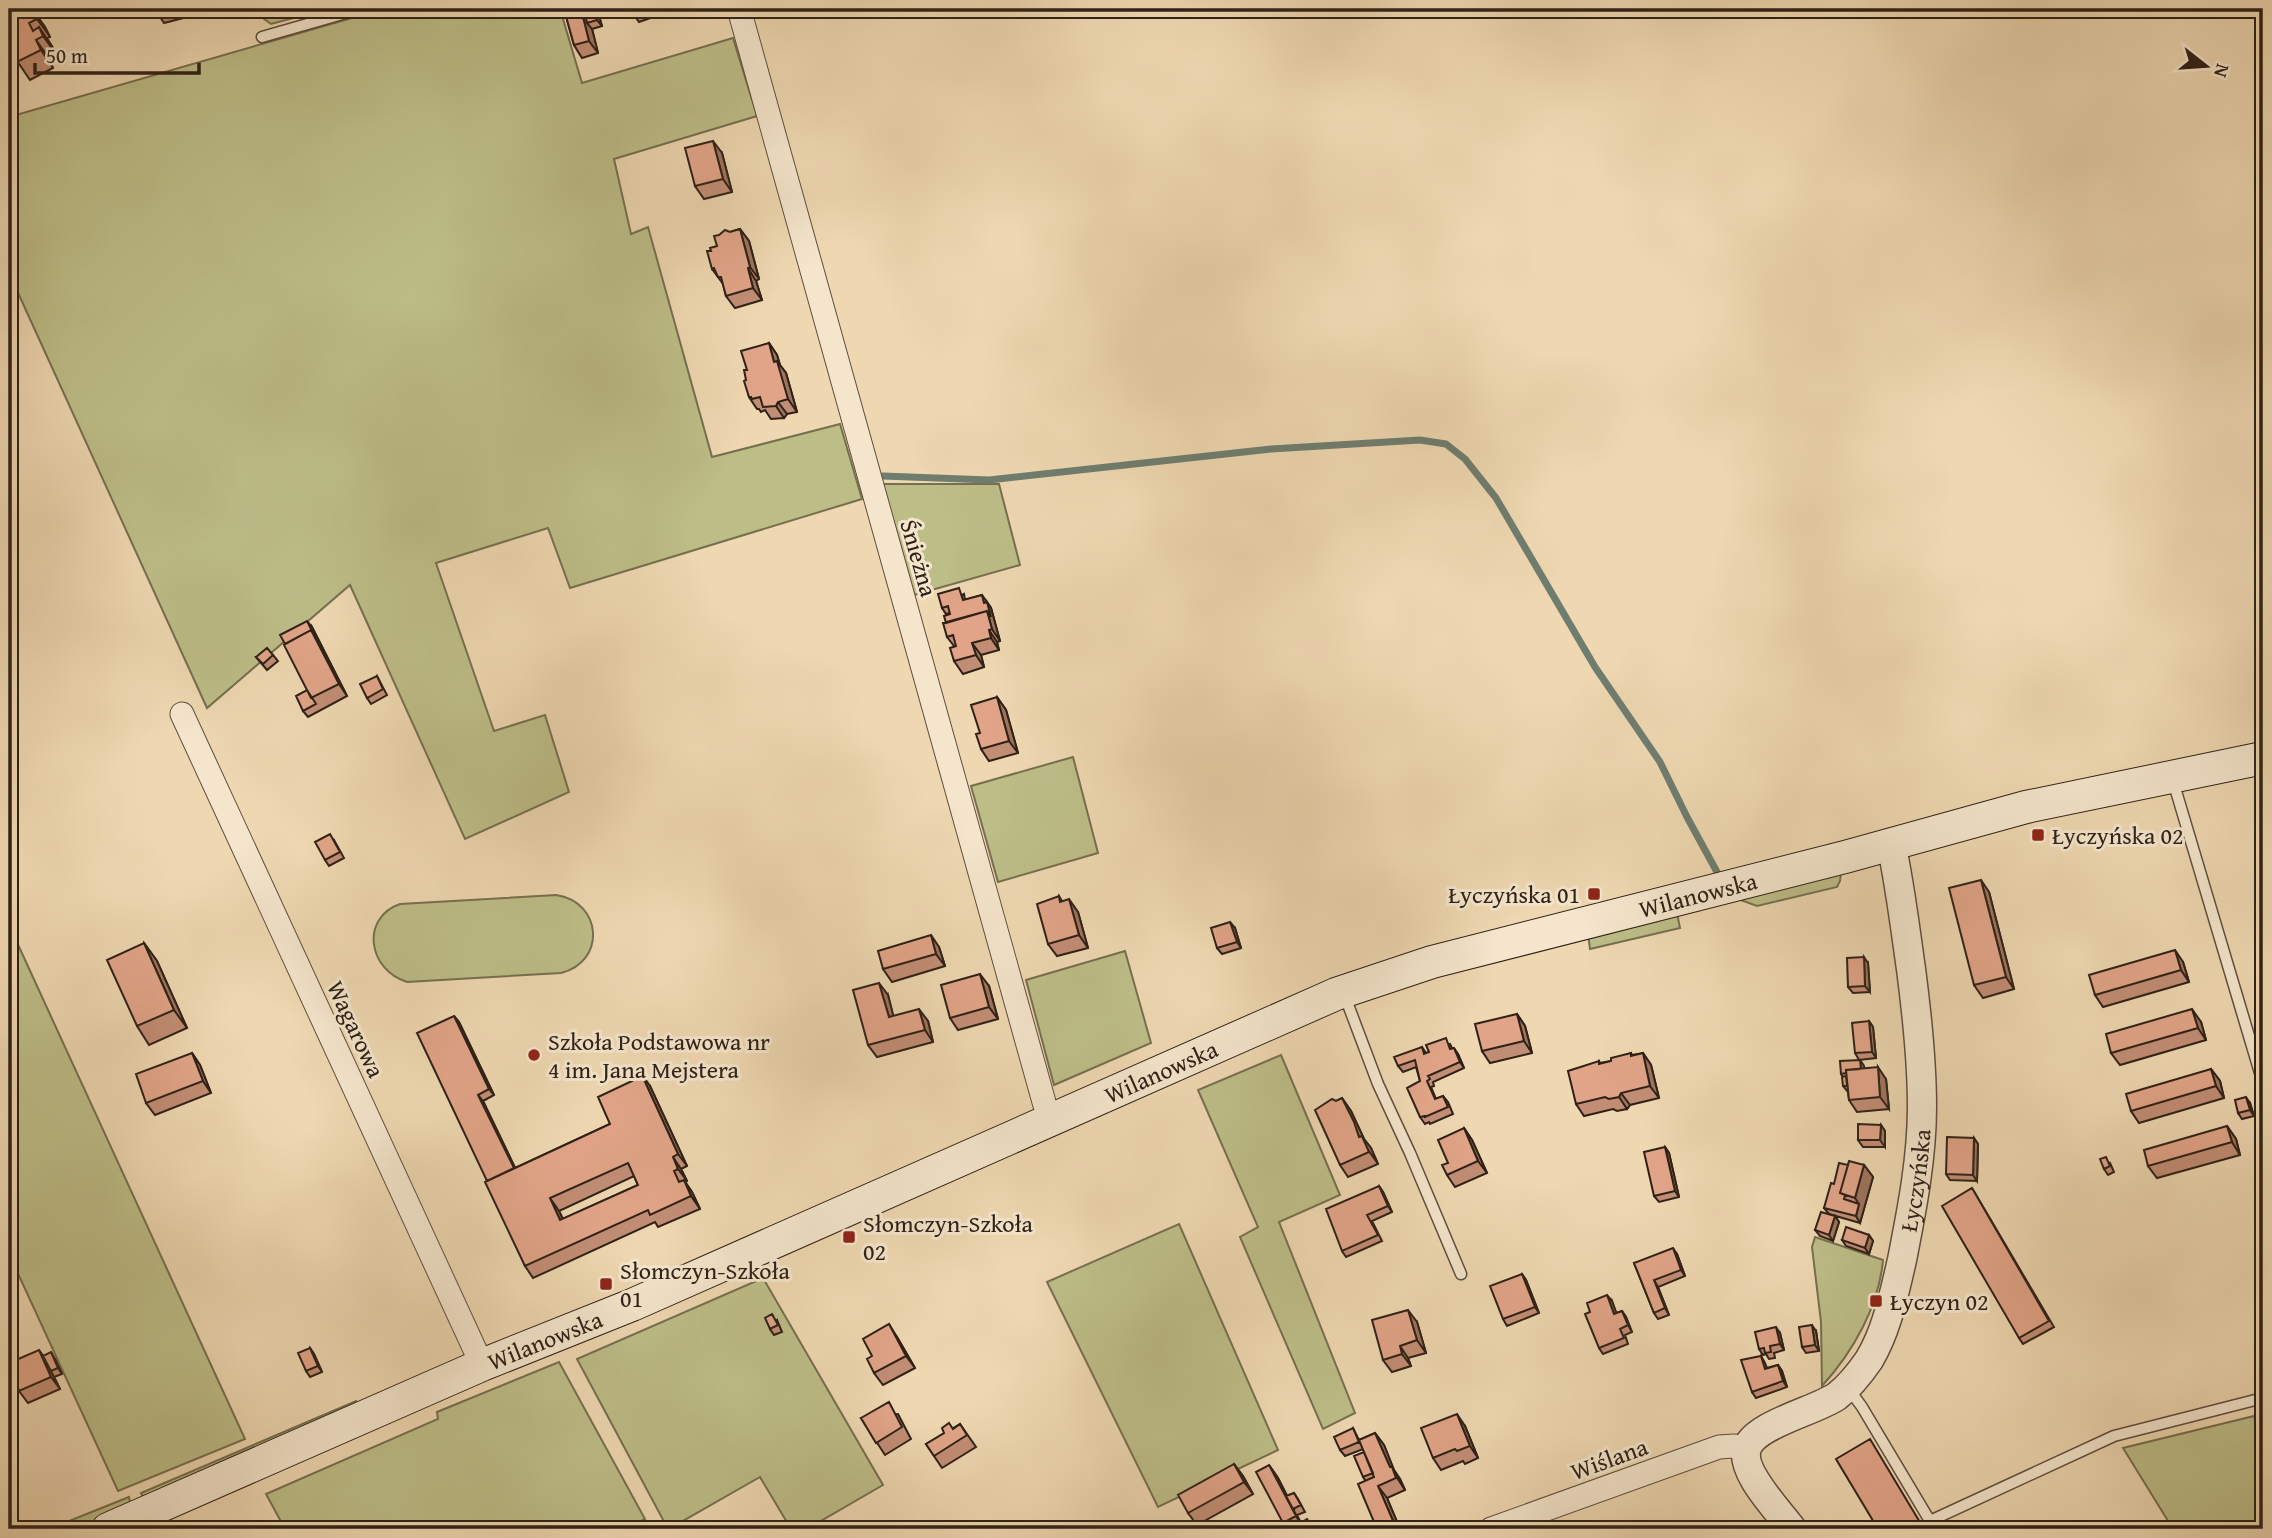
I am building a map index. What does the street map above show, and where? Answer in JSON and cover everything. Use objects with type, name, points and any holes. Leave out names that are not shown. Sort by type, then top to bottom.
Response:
[{"type":"main road","name":"Wilanowska","points":[[108,1529],[482,1365],[632,1305],[1343,992],[1388,975],[2026,807],[2263,758]]},
{"type":"street","name":"Śnieżna","points":[[739,9],[1049,1121]]},
{"type":"street","name":"Wagarowa","points":[[182,715],[482,1365]]},
{"type":"street","name":"Łyczyńska","points":[[1746,1449],[1760,1433],[1814,1409],[1847,1387],[1869,1359],[1881,1336],[1891,1306],[1915,1192],[1922,1109],[1921,1047],[1900,885],[1891,843]]},
{"type":"street","name":"Wiślana","points":[[1491,1529],[1719,1447],[1734,1446],[1746,1449]]},
{"type":"street","points":[[1746,1449],[1748,1469],[1792,1529]]},
{"type":"lane","points":[[262,37],[360,9]]},
{"type":"lane","points":[[2171,776],[2263,1083]]},
{"type":"lane","points":[[1343,992],[1378,1083],[1461,1274]]},
{"type":"lane","points":[[1847,1387],[1862,1407],[1930,1521],[2114,1436],[2263,1398]]},
{"type":"green space","points":[[262,9],[327,9],[271,24],[264,19]]},
{"type":"green space","points":[[383,9],[560,9],[582,83],[733,38],[757,116],[614,159],[631,234],[648,227],[712,457],[840,424],[862,499],[570,588],[548,528],[436,563],[494,731],[545,715],[569,792],[465,839],[350,585],[207,708],[9,273],[9,117]]},
{"type":"green space","points":[[883,484],[999,484],[1020,565],[914,595]]},
{"type":"green space","points":[[1073,757],[1098,853],[998,882],[971,786]]},
{"type":"green space","points":[[1841,873],[1837,887],[1757,906],[1735,898]]},
{"type":"green space","points":[[556,895],[572,900],[583,909],[593,932],[592,945],[586,957],[576,967],[561,973],[407,982],[394,976],[377,956],[374,932],[379,920],[387,911],[400,904]]},
{"type":"green space","points":[[1677,913],[1680,928],[1590,949],[1588,934]]},
{"type":"green space","points":[[9,925],[245,1439],[118,1491],[9,1254]]},
{"type":"green space","points":[[1125,951],[1151,1043],[1054,1085],[1026,980]]},
{"type":"green space","points":[[1281,1055],[1340,1195],[1279,1222],[1355,1413],[1323,1429],[1240,1237],[1258,1227],[1198,1090]]},
{"type":"green space","points":[[1179,1224],[1278,1450],[1158,1507],[1047,1282]]},
{"type":"green space","points":[[1815,1237],[1883,1260],[1876,1294],[1863,1328],[1822,1386],[1821,1322],[1812,1247]]},
{"type":"green space","points":[[763,1278],[883,1485],[807,1529],[791,1529],[760,1477],[683,1521],[687,1529],[668,1529],[577,1359]]},
{"type":"green space","points":[[559,1362],[645,1519],[626,1529],[285,1529],[266,1494],[438,1419],[437,1412]]},
{"type":"green space","points":[[356,1401],[357,1404],[144,1499],[141,1493]]},
{"type":"green space","points":[[2254,1416],[2263,1453],[2263,1529],[2173,1529],[2123,1448]]},
{"type":"green space","points":[[129,1497],[131,1508],[81,1529],[67,1529],[64,1523]]},
{"type":"building","points":[[9,9],[23,9],[25,12],[32,9],[37,19],[29,23],[33,31],[39,27],[43,36],[36,40],[41,50],[17,62],[9,44]]},
{"type":"building","points":[[564,9],[581,9],[589,41],[574,45]]},
{"type":"building","points":[[584,9],[594,9],[597,20],[587,23]]},
{"type":"building","points":[[713,141],[723,179],[695,186],[685,148]]},
{"type":"building","points":[[740,229],[753,288],[726,296],[721,277],[712,269],[707,251],[717,246],[714,236],[725,230],[730,232]]},
{"type":"building","points":[[769,343],[788,399],[778,402],[776,406],[763,407],[760,397],[749,397],[744,381],[744,370],[747,370],[741,351]]},
{"type":"building","points":[[959,588],[963,600],[982,595],[991,617],[987,611],[946,623],[944,616],[950,614],[948,606],[942,608],[938,594]]},
{"type":"building","points":[[987,611],[992,629],[989,630],[991,638],[972,643],[976,655],[954,661],[950,648],[956,646],[953,635],[947,637],[943,623]]},
{"type":"building","points":[[307,621],[315,637],[311,630],[285,644],[280,635]]},
{"type":"building","points":[[311,630],[339,684],[311,698],[284,645]]},
{"type":"building","points":[[267,648],[273,655],[263,664],[256,657]]},
{"type":"building","points":[[377,676],[383,689],[367,698],[360,684]]},
{"type":"building","points":[[307,690],[316,704],[303,711],[296,696]]},
{"type":"building","points":[[997,697],[1009,741],[981,749],[976,734],[980,733],[971,705]]},
{"type":"building","points":[[330,834],[340,852],[325,860],[315,842]]},
{"type":"building","points":[[1981,880],[2006,977],[1974,985],[1949,888]]},
{"type":"building","points":[[1059,896],[1060,902],[1069,899],[1079,935],[1048,944],[1037,904]]},
{"type":"building","points":[[1230,922],[1237,942],[1217,948],[1211,928]]},
{"type":"building","points":[[931,935],[936,954],[883,969],[878,951]]},
{"type":"building","points":[[144,943],[174,1010],[137,1026],[107,960]]},
{"type":"building","points":[[2175,950],[2181,970],[2095,995],[2089,975]]},
{"type":"building","points":[[1864,957],[1865,986],[1848,987],[1847,958]]},
{"type":"building","points":[[980,974],[989,1007],[950,1018],[941,985]]},
{"type":"building","points":[[879,983],[889,1017],[919,1009],[925,1030],[868,1045],[853,990]]},
{"type":"building","points":[[2192,1009],[2198,1028],[2111,1053],[2106,1034]]},
{"type":"building","points":[[1517,1014],[1524,1041],[1482,1051],[1475,1024]]},
{"type":"building","points":[[454,1016],[489,1089],[478,1095],[514,1168],[487,1181],[417,1033]]},
{"type":"building","points":[[1869,1021],[1872,1052],[1855,1053],[1852,1023]]},
{"type":"building","points":[[1446,1038],[1460,1062],[1428,1076],[1430,1079],[1427,1081],[1435,1099],[1443,1096],[1448,1107],[1420,1117],[1407,1088],[1420,1081],[1415,1060],[1398,1066],[1394,1057],[1422,1047],[1424,1054],[1429,1052],[1426,1045]]},
{"type":"building","points":[[192,1053],[203,1081],[146,1103],[136,1074]]},
{"type":"building","points":[[1631,1053],[1631,1056],[1643,1053],[1650,1086],[1621,1093],[1619,1097],[1605,1097],[1576,1104],[1568,1071],[1599,1061],[1599,1064],[1611,1061],[1611,1058]]},
{"type":"building","points":[[1860,1060],[1861,1069],[1846,1070],[1846,1073],[1841,1074],[1840,1061]]},
{"type":"building","points":[[1878,1067],[1880,1097],[1849,1100],[1846,1070]]},
{"type":"building","points":[[2211,1069],[2216,1086],[2131,1111],[2126,1094]]},
{"type":"building","points":[[641,1073],[678,1154],[673,1157],[678,1169],[674,1171],[679,1182],[684,1180],[691,1196],[650,1215],[648,1210],[525,1266],[485,1182],[610,1124],[598,1097],[632,1081],[631,1079]],"holes":[[[628,1163],[638,1185],[560,1220],[550,1198]]]},
{"type":"building","points":[[1846,1076],[1847,1086],[1843,1086],[1842,1077]]},
{"type":"building","points":[[2246,1097],[2250,1110],[2238,1113],[2235,1100]]},
{"type":"building","points":[[1342,1098],[1359,1137],[1362,1136],[1369,1152],[1340,1165],[1315,1110],[1332,1099],[1336,1101]]},
{"type":"building","points":[[1858,1124],[1881,1125],[1880,1140],[1858,1140]]},
{"type":"building","points":[[2227,1126],[2232,1142],[2148,1166],[2144,1150]]},
{"type":"building","points":[[1464,1128],[1478,1161],[1447,1175],[1442,1165],[1448,1163],[1438,1140]]},
{"type":"building","points":[[1947,1137],[1974,1138],[1973,1175],[1946,1174]]},
{"type":"building","points":[[1665,1147],[1675,1191],[1654,1196],[1644,1152]]},
{"type":"building","points":[[2106,1157],[2110,1166],[2104,1169],[2100,1159]]},
{"type":"building","points":[[1849,1161],[1864,1165],[1855,1198],[1840,1193]]},
{"type":"building","points":[[1839,1163],[1848,1165],[1840,1193],[1845,1195],[1844,1199],[1859,1204],[1856,1216],[1824,1208]]},
{"type":"building","points":[[1379,1186],[1388,1206],[1367,1215],[1378,1235],[1342,1251],[1326,1209]]},
{"type":"building","points":[[1972,1188],[2049,1321],[2019,1338],[1942,1206]]},
{"type":"building","points":[[1821,1212],[1835,1216],[1829,1235],[1815,1230]]},
{"type":"building","points":[[1846,1227],[1869,1235],[1865,1248],[1842,1240]]},
{"type":"building","points":[[1673,1248],[1681,1270],[1654,1280],[1665,1308],[1654,1313],[1634,1263]]},
{"type":"building","points":[[1522,1274],[1535,1307],[1503,1319],[1490,1286]]},
{"type":"building","points":[[1607,1295],[1614,1314],[1622,1311],[1628,1325],[1620,1329],[1624,1338],[1599,1348],[1585,1314],[1590,1312],[1587,1303]]},
{"type":"building","points":[[1408,1310],[1417,1340],[1400,1346],[1402,1354],[1383,1360],[1372,1320]]},
{"type":"building","points":[[772,1314],[778,1325],[770,1329],[765,1318]]},
{"type":"building","points":[[889,1324],[906,1356],[874,1373],[867,1359],[872,1356],[863,1339]]},
{"type":"building","points":[[1812,1325],[1815,1345],[1802,1347],[1799,1327]]},
{"type":"building","points":[[1776,1327],[1780,1344],[1770,1346],[1771,1352],[1765,1353],[1764,1348],[1759,1349],[1755,1332]]},
{"type":"building","points":[[310,1348],[318,1366],[306,1371],[298,1353]]},
{"type":"building","points":[[39,1350],[51,1377],[19,1391],[9,1363]]},
{"type":"building","points":[[51,1352],[58,1368],[51,1371],[43,1356]]},
{"type":"building","points":[[1761,1356],[1765,1369],[1778,1365],[1783,1381],[1752,1392],[1741,1360]]},
{"type":"building","points":[[889,1402],[902,1427],[876,1443],[861,1418]]},
{"type":"building","points":[[1457,1414],[1470,1446],[1433,1458],[1421,1428]]},
{"type":"building","points":[[949,1423],[953,1429],[960,1424],[967,1435],[934,1456],[926,1444],[944,1433],[942,1428]]},
{"type":"building","points":[[1353,1428],[1359,1442],[1340,1450],[1334,1437]]},
{"type":"building","points":[[1375,1433],[1396,1478],[1378,1486],[1394,1523],[1378,1529],[1358,1484],[1374,1477],[1359,1440]]},
{"type":"building","points":[[1870,1439],[1924,1529],[1878,1529],[1836,1459]]},
{"type":"building","points":[[1364,1452],[1373,1473],[1363,1477],[1354,1456]]},
{"type":"building","points":[[1234,1464],[1244,1482],[1188,1513],[1178,1495]]},
{"type":"building","points":[[1269,1465],[1296,1516],[1283,1523],[1256,1472]]},
{"type":"building","points":[[1294,1493],[1301,1505],[1293,1509],[1286,1496]]},
{"type":"building","points":[[1307,1519],[1313,1529],[1306,1529],[1302,1522]]},
{"type":"waterway","points":[[883,476],[989,480],[1271,449],[1420,440],[1446,444],[1465,459],[1496,498],[1595,667],[1660,762],[1717,872]]},
{"type":"place","name":"Łyczyńska 02","points":[[2038,835]]},
{"type":"place","name":"Łyczyńska 01","points":[[1594,894]]},
{"type":"place","name":"Szkoła Podstawowa nr 4 im. Jana Mejstera","points":[[534,1055]]},
{"type":"place","name":"Słomczyn-Szkoła 02","points":[[849,1237]]},
{"type":"place","name":"Słomczyn-Szkoła 01","points":[[606,1284]]},
{"type":"place","name":"Łyczyn 02","points":[[1876,1301]]}]
